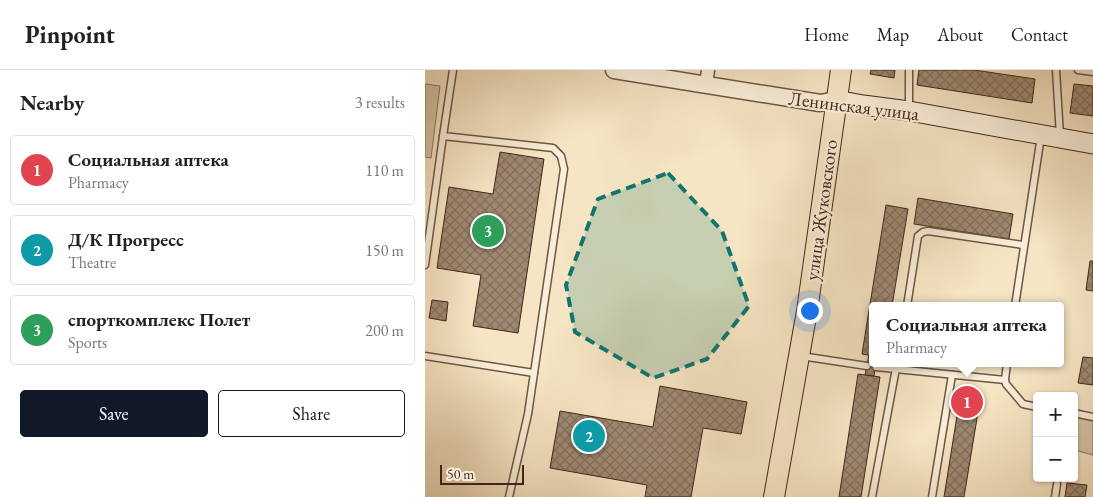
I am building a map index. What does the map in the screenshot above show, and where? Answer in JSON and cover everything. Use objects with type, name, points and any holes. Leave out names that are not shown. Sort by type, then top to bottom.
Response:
[{"type":"main road","name":"улица Жуковского","points":[[774,497],[800,356],[841,70]]},
{"type":"main road","name":"Ленинская улица","points":[[836,100],[1093,144]]},
{"type":"street","name":"Ленинская улица","points":[[614,70],[707,77],[820,103],[836,100]]},
{"type":"lane","points":[[425,265],[453,70]]},
{"type":"lane","points":[[909,70],[909,111]]},
{"type":"lane","points":[[1056,70],[1060,138]]},
{"type":"lane","points":[[1078,70],[1093,72]]},
{"type":"lane","points":[[1016,302],[1023,245],[1042,135]]},
{"type":"lane","points":[[443,136],[553,148],[561,156],[564,169],[528,414],[509,497]]},
{"type":"lane","points":[[908,302],[918,236],[923,232],[928,231],[1023,245]]},
{"type":"lane","points":[[425,356],[534,373]]},
{"type":"lane","points":[[800,356],[867,366]]},
{"type":"lane","points":[[875,367],[897,367],[1005,380]]},
{"type":"lane","points":[[872,497],[897,367]]},
{"type":"lane","points":[[1007,367],[1006,384],[1023,404],[1033,406]]},
{"type":"lane","points":[[932,497],[952,375]]},
{"type":"lane","points":[[1078,414],[1093,417]]},
{"type":"lane","points":[[1055,497],[1057,484]]},
{"type":"highlighted area","points":[[668,173],[722,231],[749,306],[707,359],[653,378],[575,332],[566,285],[598,199]]},
{"type":"shaded area","points":[[425,84],[440,86],[431,158],[425,157]]},
{"type":"shaded area","points":[[1078,417],[1093,421],[1093,455],[1078,451]]},
{"type":"building","points":[[871,70],[895,70],[894,78],[870,74]]},
{"type":"building","points":[[919,70],[974,70],[1035,79],[1032,103],[917,85]]},
{"type":"building","points":[[1074,84],[1093,86],[1093,116],[1070,113]]},
{"type":"building","points":[[500,152],[544,159],[518,333],[473,326],[481,275],[437,268],[449,187],[493,194]]},
{"type":"building","points":[[918,198],[1013,214],[1009,239],[914,224]]},
{"type":"building","points":[[886,205],[908,209],[893,302],[870,302]]},
{"type":"building","points":[[1090,261],[1093,261],[1093,291],[1086,290]]},
{"type":"building","points":[[432,300],[448,302],[446,321],[429,318]]},
{"type":"building","points":[[869,311],[869,355],[862,354]]},
{"type":"building","points":[[869,355],[869,367],[875,367],[874,376],[865,375]]},
{"type":"building","points":[[1083,357],[1093,358],[1093,385],[1078,383]]},
{"type":"building","points":[[858,374],[880,377],[861,497],[839,497]]},
{"type":"building","points":[[660,386],[747,402],[741,434],[703,428],[691,497],[645,497],[647,485],[550,468],[560,411],[653,427]]},
{"type":"building","points":[[961,391],[981,394],[964,497],[944,497]]},
{"type":"building","points":[[1067,483],[1087,485],[1085,497],[1065,497]]},
{"type":"place","name":"спорткомплекс Полет","points":[[488,231]]},
{"type":"place","name":"Социальная аптека","points":[[967,402]]},
{"type":"place","name":"Д/К Прогресс","points":[[589,436]]}]
